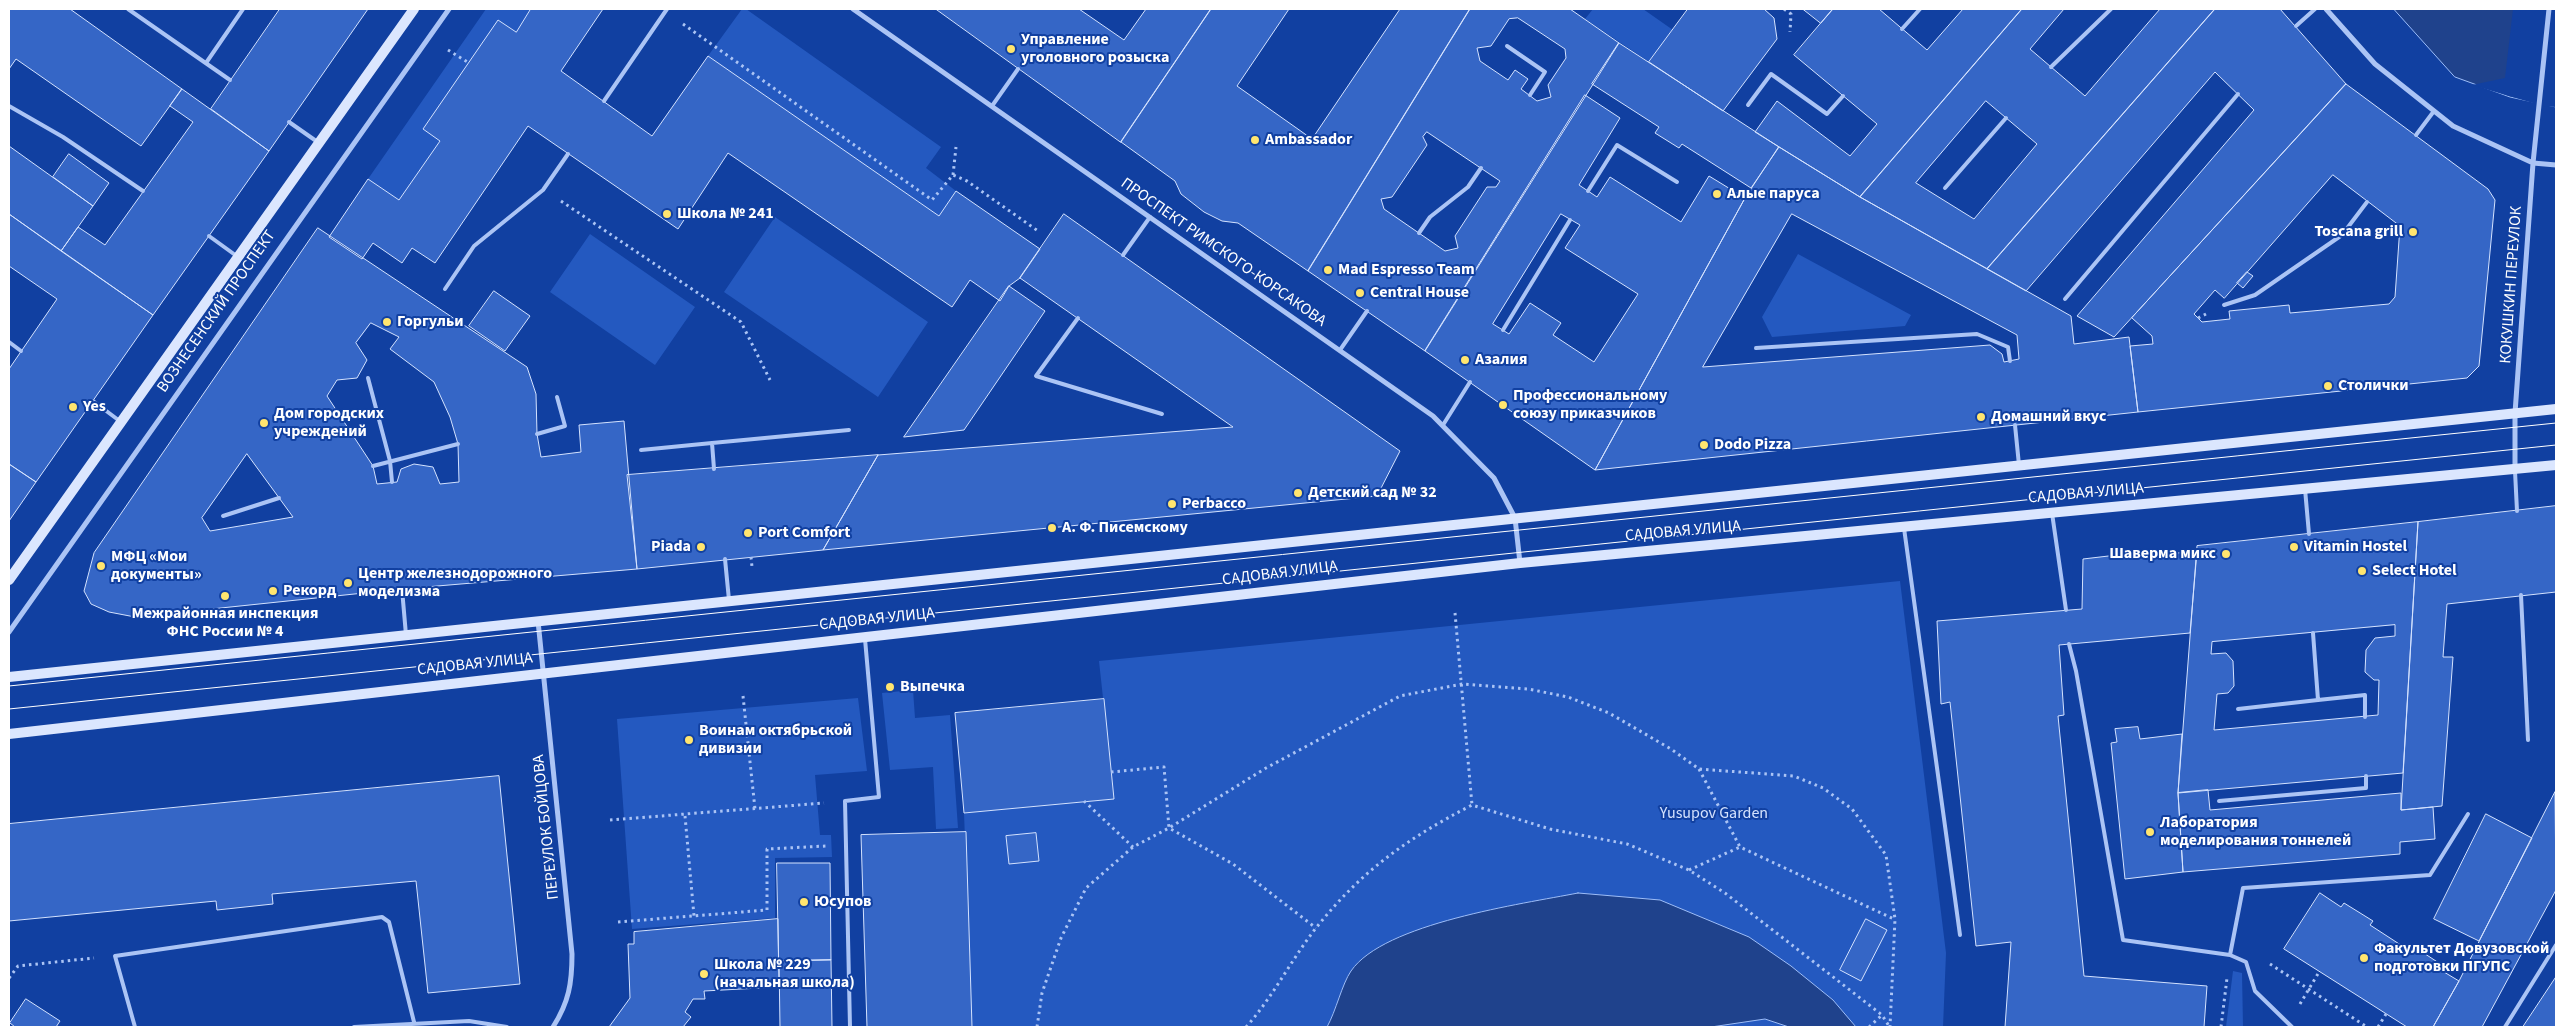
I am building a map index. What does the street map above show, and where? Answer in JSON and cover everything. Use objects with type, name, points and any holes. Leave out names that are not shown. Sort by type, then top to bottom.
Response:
[{"type":"main road","name":"ВОЗНЕСЕНСКИЙ ПРОСПЕКТ","points":[[9,580],[414,9]]},
{"type":"main road","name":"САДОВАЯ УЛИЦА","points":[[9,677],[2556,409]]},
{"type":"main road","name":"САДОВАЯ УЛИЦА","points":[[9,734],[1520,562],[2556,465]]},
{"type":"street","name":"ВОЗНЕСЕНСКИЙ ПРОСПЕКТ","points":[[9,632],[449,9]]},
{"type":"street","name":"ПРОСПЕКТ РИМСКОГО-КОРСАКОВА","points":[[854,9],[1433,416],[1494,478],[1515,518],[1520,562]]},
{"type":"street","points":[[2326,9],[2375,64],[2434,111],[2463,131],[2533,163],[2556,165]]},
{"type":"street","name":"КОКУШКИН ПЕРЕУЛОК","points":[[2515,469],[2515,413],[2533,163],[2549,9]]},
{"type":"street","name":"ПЕРЕУЛОК БОЙЦОВА","points":[[538,621],[572,954],[572,984],[562,1013],[553,1027]]},
{"type":"lane","points":[[128,9],[230,80]]},
{"type":"lane","points":[[206,63],[243,9]]},
{"type":"lane","points":[[1902,29],[1920,9]]},
{"type":"lane","points":[[2051,67],[2111,9]]},
{"type":"lane","points":[[2296,26],[2315,9]]},
{"type":"lane","points":[[604,101],[667,10]]},
{"type":"lane","points":[[1507,46],[1545,72],[1530,95]]},
{"type":"lane","points":[[992,106],[1018,69]]},
{"type":"lane","points":[[1748,106],[1771,74],[1827,114],[1843,96]]},
{"type":"lane","points":[[2065,299],[2238,94]]},
{"type":"lane","points":[[9,106],[63,137],[143,191]]},
{"type":"lane","points":[[2416,135],[2434,111]]},
{"type":"lane","points":[[1945,188],[2006,118]]},
{"type":"lane","points":[[289,122],[319,142]]},
{"type":"lane","points":[[1588,191],[1617,145],[1677,182]]},
{"type":"lane","points":[[445,289],[474,246],[544,190],[568,154]]},
{"type":"lane","points":[[1419,234],[1430,218],[1468,188],[1481,168]]},
{"type":"lane","points":[[2224,305],[2255,295],[2342,235],[2367,202]]},
{"type":"lane","points":[[1123,255],[1150,217]]},
{"type":"lane","points":[[1503,330],[1570,220]]},
{"type":"lane","points":[[209,236],[238,257]]},
{"type":"lane","points":[[1340,350],[1366,311]]},
{"type":"lane","points":[[1078,318],[1036,376],[1162,414]]},
{"type":"lane","points":[[1756,348],[1977,334],[2008,347],[2010,360]]},
{"type":"lane","points":[[9,342],[21,351]]},
{"type":"lane","points":[[368,378],[390,461],[392,482]]},
{"type":"lane","points":[[1442,425],[1470,382]]},
{"type":"lane","points":[[537,434],[565,426],[558,397]]},
{"type":"lane","points":[[93,401],[121,422]]},
{"type":"lane","points":[[2015,425],[2019,465]]},
{"type":"lane","points":[[641,450],[848,430]]},
{"type":"lane","points":[[712,443],[714,469]]},
{"type":"lane","points":[[373,466],[458,444]]},
{"type":"lane","points":[[2515,469],[2517,511]]},
{"type":"lane","points":[[2305,489],[2309,534]]},
{"type":"lane","points":[[223,516],[278,498]]},
{"type":"lane","points":[[2051,512],[2066,610]]},
{"type":"lane","points":[[1904,526],[1960,935]]},
{"type":"lane","points":[[725,559],[729,600]]},
{"type":"lane","points":[[402,589],[406,635]]},
{"type":"lane","points":[[2521,596],[2528,740]]},
{"type":"lane","points":[[2313,633],[2318,700]]},
{"type":"lane","points":[[850,1027],[845,801],[880,798],[865,636]]},
{"type":"lane","points":[[2069,644],[2076,671],[2123,940],[2230,955],[2246,962],[2255,992],[2292,1027]]},
{"type":"lane","points":[[2238,709],[2365,695],[2365,717]]},
{"type":"lane","points":[[2219,801],[2366,788],[2366,776]]},
{"type":"lane","points":[[2230,955],[2243,888],[2430,876],[2468,814]]},
{"type":"lane","points":[[134,1027],[115,956],[385,918],[389,922],[414,1022]]},
{"type":"lane","points":[[2505,1027],[2556,945]]},
{"type":"lane","points":[[354,1027],[414,1022],[469,1021],[507,1027]]},
{"type":"path","points":[[1784,9],[1791,14],[1790,32]]},
{"type":"path","points":[[667,10],[932,200],[953,175],[956,148]]},
{"type":"path","points":[[454,54],[469,63]]},
{"type":"path","points":[[953,175],[967,181],[1038,231]]},
{"type":"path","points":[[544,190],[741,322],[770,380]]},
{"type":"path","points":[[751,557],[752,567]]},
{"type":"path","points":[[1455,613],[1472,805]]},
{"type":"path","points":[[1037,1027],[1042,993],[1061,938],[1086,888],[1133,847],[1169,828],[1266,768],[1400,696],[1462,684],[1528,689],[1568,698],[1609,712],[1700,769],[1740,847],[1895,919]]},
{"type":"path","points":[[743,696],[755,809]]},
{"type":"path","points":[[1111,772],[1164,767],[1169,828]]},
{"type":"path","points":[[1700,769],[1794,776],[1823,788],[1852,808],[1886,855],[1895,919],[1890,1027]]},
{"type":"path","points":[[610,820],[685,816],[845,801]]},
{"type":"path","points":[[1084,801],[1133,847]]},
{"type":"path","points":[[1246,1027],[1261,1011],[1316,928],[1371,868],[1426,828],[1472,805],[1550,829],[1627,844],[1689,870],[1724,893],[1882,1015],[1890,1027]]},
{"type":"path","points":[[685,816],[694,916]]},
{"type":"path","points":[[1169,828],[1233,864],[1316,928]]},
{"type":"path","points":[[618,922],[767,910],[767,849],[846,845]]},
{"type":"path","points":[[1689,870],[1740,847]]},
{"type":"path","points":[[2221,1027],[2230,955]]},
{"type":"path","points":[[9,978],[18,966],[115,956]]},
{"type":"path","points":[[2246,962],[2267,962],[2367,1027]]},
{"type":"path","points":[[2288,1023],[2320,972]]},
{"type":"path","points":[[2378,1027],[2386,1014]]},
{"type":"path","points":[[1869,1027],[1882,1015]]},
{"type":"green space","points":[[486,9],[531,9],[516,32],[498,20],[440,141],[399,200],[368,179]]},
{"type":"green space","points":[[742,9],[746,9],[941,147],[926,168],[956,191],[939,216],[708,56]]},
{"type":"green space","points":[[1593,9],[1643,9],[1673,30],[1649,62],[1585,19]]},
{"type":"green space","points":[[775,217],[928,322],[878,397],[724,292]]},
{"type":"green space","points":[[590,234],[695,307],[655,365],[550,292]]},
{"type":"green space","points":[[1798,254],[1911,315],[1905,326],[1772,337],[1762,317]]},
{"type":"green space","name":"Yusupov Garden","points":[[1900,581],[1946,953],[1943,1027],[972,1027],[964,813],[1114,799],[1099,661]]},
{"type":"green space","points":[[913,690],[915,718],[950,715],[958,828],[936,829],[933,767],[890,770],[882,693]]},
{"type":"green space","points":[[858,698],[867,771],[815,775],[820,835],[831,835],[832,857],[775,858],[775,918],[632,929],[617,719]]},
{"type":"green space","points":[[2233,971],[2242,973],[2243,1027],[2226,1027]]},
{"type":"shaded area","points":[[2394,9],[2556,9],[2556,107],[2510,97],[2455,77]]},
{"type":"shaded area","points":[[1578,893],[1660,900],[1749,937],[1791,966],[1833,1000],[1856,1027],[1789,1027],[1765,1019],[1711,1027],[1327,1027],[1351,971],[1368,954],[1393,940],[1456,918]]},
{"type":"pier","points":[[2513,9],[2556,9],[2556,107],[2543,106],[2472,85],[2505,78]]},
{"type":"building","points":[[9,9],[70,9],[182,89],[141,146],[16,59],[9,69]]},
{"type":"building","points":[[280,9],[368,9],[269,151],[211,109]]},
{"type":"building","points":[[531,9],[603,9],[561,71],[652,136],[708,56],[939,216],[956,191],[1040,249],[1020,278],[1009,286],[1000,301],[970,280],[952,307],[728,153],[678,229],[528,126],[435,263],[412,248],[402,263],[373,243],[362,259],[329,237],[368,179],[399,200],[440,141],[423,129],[498,20],[516,32]]},
{"type":"building","points":[[936,9],[1079,9],[1124,40],[1146,9],[1211,9],[1121,142]]},
{"type":"building","name":"Ambassador","points":[[1211,9],[1289,9],[1237,86],[1312,139],[1400,9],[1470,9],[1308,271],[1238,223],[1222,221],[1204,212],[1181,194],[1175,181],[1121,142]]},
{"type":"building","points":[[1470,9],[1570,9],[1619,43],[1425,351],[1308,271]],"holes":[[[1518,18],[1565,49],[1566,58],[1548,85],[1551,97],[1537,101],[1521,89],[1528,79],[1515,70],[1508,80],[1480,61],[1477,48],[1491,46],[1509,19]],[[1427,132],[1500,181],[1496,187],[1487,187],[1455,236],[1458,248],[1445,251],[1384,209],[1381,199],[1392,197],[1427,145],[1423,137]]]},
{"type":"building","points":[[1688,9],[1764,9],[1774,18],[1777,39],[1723,111],[1649,62]]},
{"type":"building","points":[[1803,9],[1833,9],[1821,23]]},
{"type":"building","points":[[1833,9],[1879,9],[1927,50],[1963,9],[2022,9],[1860,197],[1755,132],[1777,101],[1850,156],[1877,124],[1794,55]]},
{"type":"building","points":[[2022,9],[2064,9],[2030,49],[2085,96],[2160,9],[2215,9],[1987,269],[1860,197]],"holes":[[[1986,101],[2037,144],[1974,219],[1916,183]]]},
{"type":"building","points":[[2215,9],[2280,9],[2346,84],[2114,337],[2077,316],[2254,110],[2215,72],[2026,291],[1987,269]]},
{"type":"building","points":[[1619,43],[1779,147],[1751,188],[1682,144],[1679,148],[1655,133],[1659,127],[1592,84]]},
{"type":"building","points":[[2346,84],[2488,189],[2495,200],[2479,366],[2467,378],[2138,412],[2130,346],[2153,344],[2152,336],[2132,318]],"holes":[[[2333,175],[2400,226],[2395,297],[2389,304],[2290,313],[2289,305],[2229,311],[2230,319],[2202,322],[2194,314],[2215,290],[2224,298]]]},
{"type":"building","points":[[182,89],[269,151],[153,315],[61,251],[78,227],[105,245],[193,122],[170,106]]},
{"type":"building","points":[[1585,95],[1620,118],[1579,185],[1597,197],[1610,177],[1681,222],[1709,176],[1745,198],[1595,470],[1425,351]],"holes":[[[1561,214],[1580,225],[1565,248],[1638,294],[1594,362],[1553,335],[1561,323],[1530,303],[1509,334],[1493,324]]]},
{"type":"building","points":[[9,146],[93,206],[61,251],[9,214]]},
{"type":"building","points":[[1779,147],[1860,197],[2071,316],[2074,344],[2129,337],[2138,412],[1595,470],[1745,198]],"holes":[[[1792,214],[2017,335],[2019,359],[2004,362],[2002,354],[1990,345],[1703,367]]]},
{"type":"building","points":[[69,154],[109,183],[93,206],[53,177]]},
{"type":"building","points":[[9,214],[153,315],[36,482],[9,464],[9,369],[57,299],[9,266]]},
{"type":"building","points":[[1064,214],[1400,451],[1377,496],[823,550],[878,455],[1233,427],[1020,278]]},
{"type":"building","name":"Дом городских учреждений","points":[[318,228],[527,367],[536,394],[537,434],[541,457],[581,452],[579,425],[624,421],[637,569],[402,589],[135,617],[109,612],[91,604],[84,591],[94,553]],"holes":[[[371,323],[399,337],[390,349],[434,382],[450,417],[458,444],[459,482],[440,484],[433,467],[414,464],[401,469],[397,482],[377,484],[373,466],[327,396],[337,380],[357,378],[367,360],[356,343]],[[247,454],[293,517],[210,531],[202,518]]]},
{"type":"building","points":[[2247,272],[2253,276],[2243,288],[2237,283]]},
{"type":"building","points":[[1009,286],[1045,311],[964,430],[904,437]]},
{"type":"building","points":[[494,291],[530,316],[505,351],[469,326]]},
{"type":"building","points":[[878,455],[823,550],[637,569],[627,475]]},
{"type":"building","points":[[9,464],[36,482],[9,521]]},
{"type":"building","points":[[2556,506],[2556,592],[2447,604],[2443,657],[2453,657],[2442,806],[2401,810],[2418,522]]},
{"type":"building","points":[[2418,522],[2403,773],[2178,793],[2197,546]],"holes":[[[2395,625],[2395,636],[2375,638],[2366,650],[2365,672],[2374,680],[2379,680],[2378,715],[2214,730],[2217,694],[2228,693],[2234,686],[2233,661],[2226,653],[2211,654],[2212,642]]]},
{"type":"building","points":[[2197,551],[2190,633],[2059,645],[2064,715],[2058,716],[2084,976],[2207,986],[2204,1027],[2005,1027],[2011,942],[1976,946],[1950,702],[1941,704],[1937,621],[2082,609],[2083,559],[2134,553],[2135,558]]},
{"type":"building","points":[[1104,699],[1114,799],[964,813],[955,713]]},
{"type":"building","name":"Лаборатория моделирования тоннелей","points":[[2138,727],[2140,739],[2182,734],[2178,793],[2183,872],[2125,879],[2111,743],[2117,742],[2115,729]]},
{"type":"building","points":[[499,776],[520,984],[428,993],[416,881],[272,894],[273,904],[217,910],[216,901],[9,921],[9,824]]},
{"type":"building","points":[[2208,790],[2210,810],[2401,793],[2401,810],[2433,807],[2435,839],[2400,842],[2400,854],[2183,872],[2178,793]]},
{"type":"building","points":[[2555,792],[2556,890],[2482,1027],[2433,1027],[2459,981]]},
{"type":"building","points":[[2486,814],[2532,838],[2479,941],[2434,919]]},
{"type":"building","points":[[966,832],[972,1027],[867,1027],[861,835]]},
{"type":"building","points":[[1036,833],[1039,861],[1009,864],[1006,836]]},
{"type":"building","name":"Юсупов","points":[[777,863],[830,863],[831,960],[779,961]]},
{"type":"building","name":"Факультет Довузовской подготовки ПГУПС","points":[[2320,893],[2341,907],[2344,903],[2373,921],[2370,925],[2410,951],[2413,946],[2442,965],[2439,969],[2459,981],[2433,1027],[2407,1027],[2284,949]]},
{"type":"building","name":"Школа № 229 (начальная школа)","points":[[778,919],[779,987],[704,991],[705,999],[693,999],[685,1012],[691,1017],[683,1027],[609,1027],[630,998],[628,944],[634,944],[634,932]]},
{"type":"building","points":[[1866,919],[1887,930],[1861,981],[1840,970]]},
{"type":"building","points":[[831,960],[832,1027],[780,1027],[779,961]]},
{"type":"building","points":[[2556,977],[2556,1027],[2523,1027]]},
{"type":"building","points":[[26,999],[60,1021],[56,1027],[15,1027],[10,1023]]},
{"type":"tram line","points":[[9,686],[2556,423]]},
{"type":"tram line","points":[[9,709],[2556,445]]},
{"type":"place","name":"Управление уголовного розыска","points":[[1011,49]]},
{"type":"place","name":"Ambassador","points":[[1255,140]]},
{"type":"place","name":"Алые паруса","points":[[1717,194]]},
{"type":"place","name":"Школа № 241","points":[[667,214]]},
{"type":"place","name":"Toscana grill","points":[[2413,232]]},
{"type":"place","name":"Mad Espresso Team","points":[[1328,270]]},
{"type":"place","name":"Central House","points":[[1360,293]]},
{"type":"place","name":"Горгульи","points":[[387,322]]},
{"type":"place","name":"Азалия","points":[[1465,360]]},
{"type":"place","name":"Столички","points":[[2328,386]]},
{"type":"place","name":"Профессиональному союзу приказчиков","points":[[1503,405]]},
{"type":"place","name":"Yes","points":[[73,407]]},
{"type":"place","name":"Домашний вкус","points":[[1981,417]]},
{"type":"place","name":"Дом городских учреждений","points":[[264,423]]},
{"type":"place","name":"Dodo Pizza","points":[[1704,445]]},
{"type":"place","name":"Детский сад № 32","points":[[1298,493]]},
{"type":"place","name":"Perbacco","points":[[1172,504]]},
{"type":"place","name":"А. Ф. Писемскому","points":[[1052,528]]},
{"type":"place","name":"Port Comfort","points":[[748,533]]},
{"type":"place","name":"Piada","points":[[701,547]]},
{"type":"place","name":"Vitamin Hostel","points":[[2294,547]]},
{"type":"place","name":"Шаверма микс","points":[[2226,554]]},
{"type":"place","name":"МФЦ «Мои документы»","points":[[101,566]]},
{"type":"place","name":"Select Hotel","points":[[2362,571]]},
{"type":"place","name":"Центр железнодорожного моделизма","points":[[348,583]]},
{"type":"place","name":"Рекорд","points":[[273,591]]},
{"type":"place","name":"Межрайонная инспекция ФНС России № 4","points":[[225,596]]},
{"type":"place","name":"Выпечка","points":[[890,687]]},
{"type":"place","name":"Воинам октябрьской дивизии","points":[[689,740]]},
{"type":"place","name":"Лаборатория моделирования тоннелей","points":[[2150,832]]},
{"type":"place","name":"Юсупов","points":[[804,902]]},
{"type":"place","name":"Факультет Довузовской подготовки ПГУПС","points":[[2364,958]]},
{"type":"place","name":"Школа № 229 (начальная школа)","points":[[704,974]]}]
